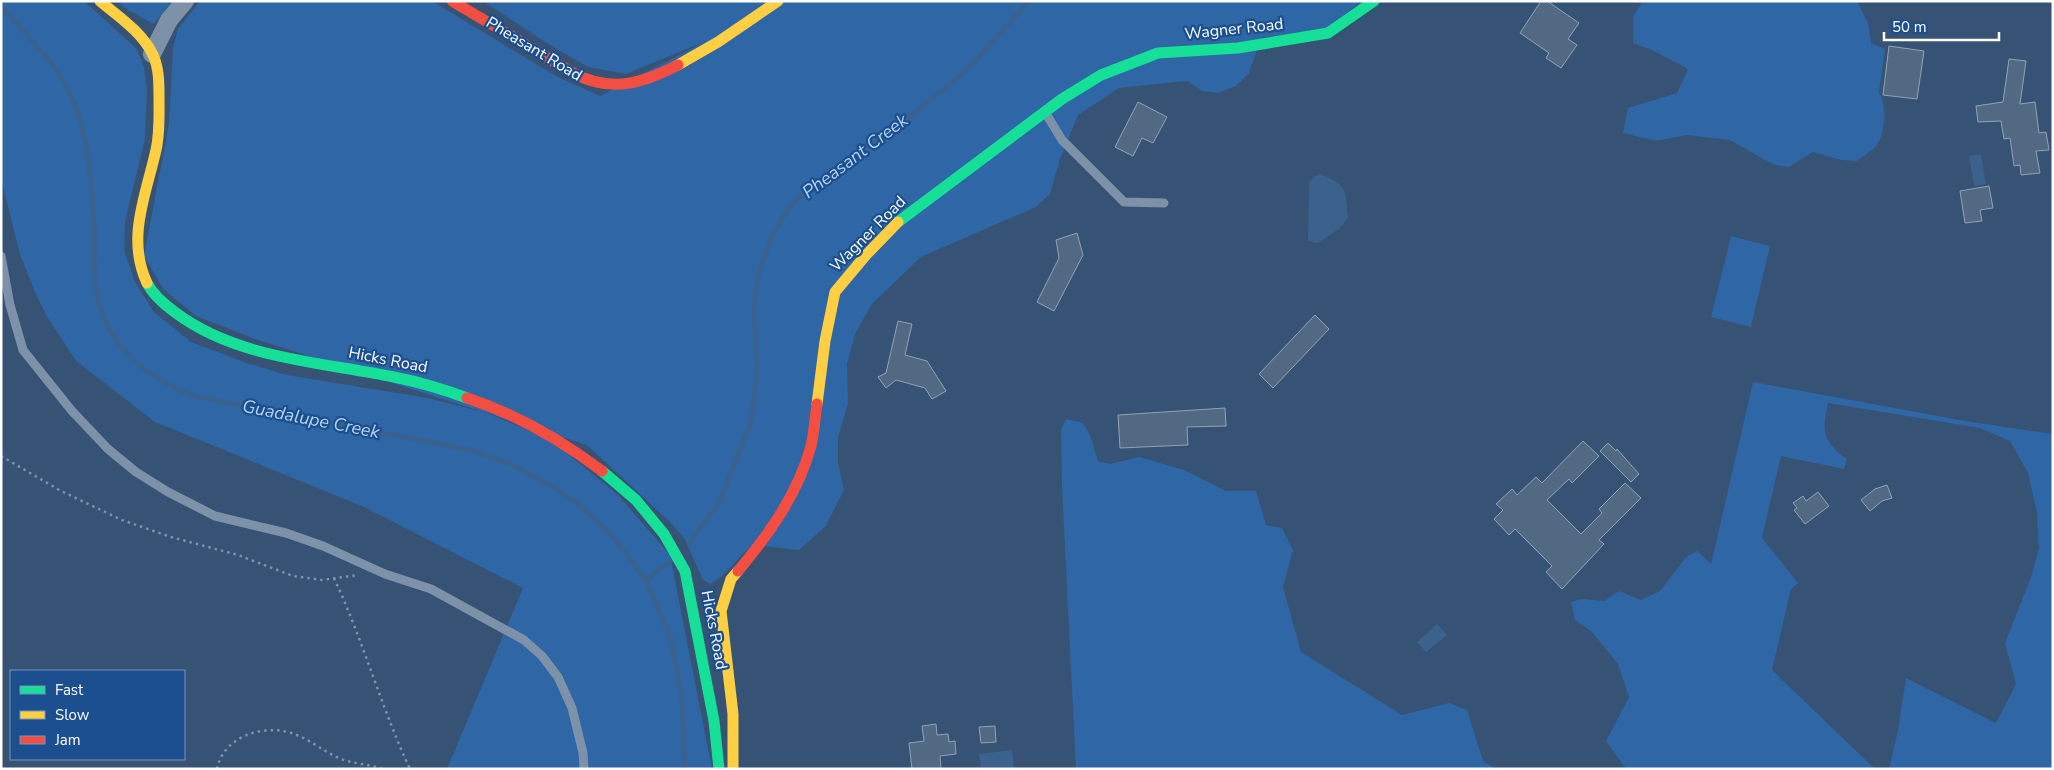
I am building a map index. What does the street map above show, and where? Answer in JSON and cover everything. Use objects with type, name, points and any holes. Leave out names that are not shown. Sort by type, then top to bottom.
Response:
[{"type":"street","name":"Hicks Road","points":[[100,1],[138,34],[152,54],[159,93],[157,145],[136,227],[135,251],[146,282],[163,303],[194,327],[249,348],[290,358],[397,377],[459,393],[491,406],[551,436],[604,472],[649,515],[677,551],[685,571],[714,721],[718,769]]},
{"type":"street","points":[[152,54],[168,20],[186,1]]},
{"type":"street","name":"Pheasant Road","points":[[452,1],[575,74],[590,82],[605,86],[629,84],[689,59],[778,1]]},
{"type":"street","name":"Wagner Road","points":[[733,769],[733,714],[720,611],[731,579],[770,532],[795,488],[811,446],[825,340],[835,292],[866,255],[905,216],[1062,99],[1101,75],[1158,53],[1238,48],[1328,34],[1374,1]]},
{"type":"lane","points":[[1045,112],[1062,140],[1124,202],[1164,203]]},
{"type":"lane","points":[[1,256],[10,305],[23,350],[72,412],[108,449],[136,472],[168,492],[215,516],[286,533],[385,574],[431,589],[524,640],[542,656],[558,677],[572,708],[583,753],[584,769]]},
{"type":"path","points":[[1,456],[61,490],[122,520],[171,537],[238,554],[293,576],[322,580],[385,574]]},
{"type":"path","points":[[334,578],[350,613],[398,744],[410,769]]},
{"type":"path","points":[[217,769],[224,750],[237,739],[250,733],[279,731],[292,733],[343,759],[382,769]]},
{"type":"shaded area","points":[[1,1],[84,1],[136,48],[144,67],[147,89],[145,139],[125,222],[124,250],[135,282],[154,312],[191,342],[247,363],[287,375],[428,398],[487,413],[550,439],[618,495],[670,555],[712,769],[447,769],[523,588],[364,507],[155,422],[76,361],[46,315],[35,292],[20,254],[1,179]]},
{"type":"shaded area","points":[[117,1],[173,1],[154,24],[128,10]]},
{"type":"shaded area","points":[[200,1],[432,1],[556,76],[600,96],[704,42],[626,74],[588,67],[545,42],[483,1],[1362,1],[1327,28],[1261,38],[1249,73],[1236,86],[1218,93],[1202,91],[1187,81],[1119,88],[1078,115],[1060,159],[1050,194],[1036,207],[921,257],[872,304],[855,334],[847,364],[848,404],[838,437],[838,463],[844,490],[826,526],[799,550],[752,545],[722,576],[710,584],[703,580],[684,538],[671,523],[587,445],[258,340],[196,316],[164,290],[144,256],[169,124],[173,48],[178,29]]},
{"type":"shaded area","points":[[1643,1],[1857,1],[1868,23],[1871,43],[1885,49],[1879,92],[1882,98],[1884,119],[1882,134],[1876,146],[1857,161],[1841,160],[1813,152],[1789,167],[1774,165],[1730,140],[1687,135],[1656,141],[1623,133],[1628,108],[1677,93],[1688,69],[1652,50],[1633,43],[1633,17]]},
{"type":"shaded area","points":[[1981,154],[1986,184],[1974,186],[1969,156]]},
{"type":"shaded area","points":[[1320,174],[1336,182],[1344,190],[1348,218],[1339,229],[1318,243],[1308,241],[1309,183],[1315,176]]},
{"type":"shaded area","points":[[1731,236],[1770,246],[1751,327],[1711,317]]},
{"type":"shaded area","points":[[1753,382],[1965,421],[2053,434],[2053,769],[1889,769],[1898,730],[1906,678],[1996,723],[2016,684],[2005,643],[2031,577],[2039,548],[2037,513],[2028,473],[2010,441],[1980,428],[1828,403],[1825,422],[1826,435],[1828,441],[1847,459],[1844,469],[1781,456],[1762,538],[1798,583],[1791,589],[1772,670],[1875,769],[1626,769],[1606,741],[1629,697],[1618,664],[1592,632],[1575,620],[1571,602],[1582,599],[1604,601],[1619,591],[1641,600],[1660,591],[1686,557],[1697,551],[1711,564]]},
{"type":"shaded area","points":[[1066,419],[1083,423],[1090,435],[1098,461],[1110,464],[1139,457],[1184,470],[1226,491],[1256,491],[1266,525],[1282,528],[1293,550],[1283,587],[1301,652],[1402,715],[1449,703],[1467,710],[1483,761],[1496,769],[1076,769],[1062,487],[1061,430]]},
{"type":"shaded area","points":[[1437,624],[1447,635],[1426,652],[1417,642]]},
{"type":"shaded area","points":[[1012,750],[1014,768],[981,769],[979,754]]},
{"type":"building","points":[[1541,1],[1547,1],[1579,23],[1568,39],[1577,45],[1561,68],[1546,58],[1549,53],[1520,33]]},
{"type":"building","points":[[1889,46],[1924,51],[1917,99],[1883,95]]},
{"type":"building","points":[[2009,59],[2026,61],[2020,104],[2035,102],[2039,133],[2046,132],[2049,150],[2036,151],[2040,173],[2021,175],[2020,165],[2014,166],[2010,138],[2004,139],[2001,121],[1978,122],[1976,106],[2003,102]]},
{"type":"building","points":[[1138,102],[1167,117],[1153,143],[1142,138],[1133,156],[1115,147]]},
{"type":"building","points":[[1989,186],[1993,208],[1980,210],[1982,221],[1965,223],[1960,191]]},
{"type":"building","points":[[1077,233],[1083,255],[1054,311],[1037,302],[1059,258],[1056,240]]},
{"type":"building","points":[[1315,315],[1329,329],[1273,388],[1259,374]]},
{"type":"building","points":[[898,321],[912,324],[905,355],[927,361],[946,391],[932,399],[925,388],[896,380],[886,388],[878,377],[886,373]]},
{"type":"building","points":[[1225,408],[1226,426],[1187,427],[1188,445],[1120,448],[1118,415]]},
{"type":"building","points":[[1583,441],[1599,456],[1572,483],[1569,479],[1547,500],[1581,534],[1602,513],[1599,509],[1625,483],[1641,498],[1599,540],[1604,544],[1562,589],[1546,572],[1552,566],[1515,529],[1509,535],[1494,519],[1503,510],[1496,504],[1512,489],[1517,495],[1536,477],[1542,483]]},
{"type":"building","points":[[1608,443],[1616,451],[1617,449],[1639,474],[1631,482],[1600,451]]},
{"type":"building","points":[[1887,485],[1892,498],[1882,501],[1870,511],[1861,500],[1875,489]]},
{"type":"building","points":[[1818,492],[1829,506],[1805,524],[1794,510],[1797,508],[1793,503],[1803,496],[1806,501]]},
{"type":"building","points":[[936,724],[937,735],[948,734],[949,742],[955,741],[956,754],[940,756],[941,769],[912,769],[909,743],[924,741],[922,726]]},
{"type":"building","points":[[995,726],[996,742],[981,743],[979,727]]},
{"type":"waterway","name":"Pheasant Creek","points":[[689,543],[719,503],[751,422],[757,372],[754,311],[758,275],[771,238],[788,209],[811,186],[922,107],[969,68],[1029,1]]},
{"type":"waterway","name":"Guadalupe Creek","points":[[1,7],[36,45],[57,72],[66,86],[79,117],[90,169],[94,222],[94,275],[99,304],[106,323],[115,339],[127,354],[157,378],[194,396],[470,450],[515,466],[576,502],[611,534],[646,580],[671,639],[682,699],[685,769]]},
{"type":"waterway","name":"Pheasant Creek","points":[[646,580],[671,561]]},
{"type":"traffic: fast","points":[[898,222],[1062,99],[1101,75],[1158,53],[1238,48],[1328,33],[1374,1]]},
{"type":"traffic: fast","points":[[147,283],[160,300],[176,313],[200,328],[253,350],[281,357],[413,381],[467,398]]},
{"type":"traffic: fast","points":[[602,471],[636,500],[664,534],[685,571],[714,721],[719,769]]},
{"type":"traffic: slow","points":[[100,1],[130,25],[143,39],[153,55],[158,70],[158,137],[143,200],[138,233],[138,250],[147,283]]},
{"type":"traffic: slow","points":[[678,65],[718,42],[778,1]]},
{"type":"traffic: slow","points":[[817,404],[825,341],[835,292],[866,255],[898,222]]},
{"type":"traffic: slow","points":[[733,769],[733,714],[721,611],[731,579],[738,571]]},
{"type":"traffic: jam","points":[[452,1],[575,74],[589,80],[615,84],[640,81],[678,65]]},
{"type":"traffic: jam","points":[[467,398],[485,404],[538,429],[602,471]]},
{"type":"traffic: jam","points":[[738,571],[761,543],[781,513],[798,481],[811,446],[817,404]]}]
